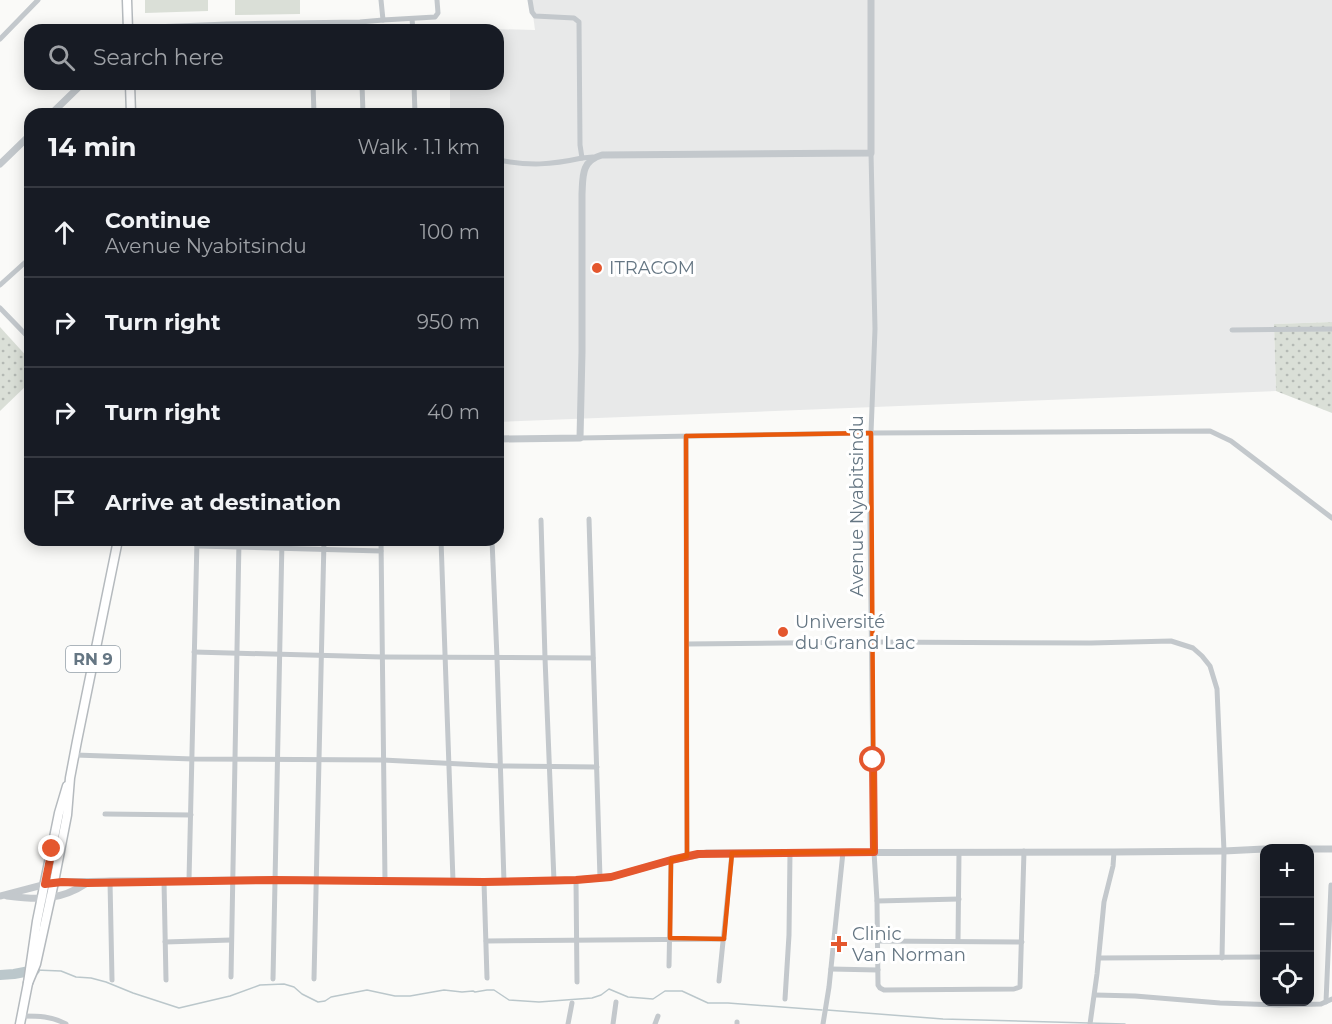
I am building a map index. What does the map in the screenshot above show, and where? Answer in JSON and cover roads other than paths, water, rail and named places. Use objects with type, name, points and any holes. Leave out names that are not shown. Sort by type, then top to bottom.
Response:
[{"type":"main road","points":[[127,0],[128,24]]},
{"type":"main road","points":[[130,90],[131,108]]},
{"type":"main road","name":"RN 9","points":[[21,1020],[28,983],[36,964],[49,883],[67,815],[70,778],[117,546]]},
{"type":"street","points":[[0,39],[38,0]]},
{"type":"street","points":[[381,0],[383,20]]},
{"type":"street","points":[[242,24],[431,18],[437,16],[437,0]]},
{"type":"street","points":[[530,0],[535,16],[574,18],[579,22],[582,158]]},
{"type":"street","name":"Avenue Nyabitsindu","points":[[871,0],[871,153],[875,329],[870,523],[874,852],[878,970]]},
{"type":"street","points":[[412,19],[412,24]]},
{"type":"street","points":[[57,108],[76,90]]},
{"type":"street","points":[[313,90],[314,108]]},
{"type":"street","points":[[362,90],[363,108]]},
{"type":"street","points":[[414,90],[415,108]]},
{"type":"street","points":[[0,164],[24,141]]},
{"type":"street","points":[[504,161],[530,165],[602,155],[871,153]]},
{"type":"street","points":[[580,438],[582,194],[584,169],[593,157]]},
{"type":"street","points":[[0,285],[24,263]]},
{"type":"street","points":[[0,308],[24,333]]},
{"type":"street","points":[[1232,330],[1332,329]]},
{"type":"street","points":[[504,439],[871,433],[1210,431],[1231,441],[1332,518]]},
{"type":"street","points":[[686,436],[687,856]]},
{"type":"street","points":[[589,519],[600,878]]},
{"type":"street","points":[[541,520],[554,881]]},
{"type":"street","points":[[189,880],[197,546]]},
{"type":"street","points":[[222,546],[381,551]]},
{"type":"street","points":[[314,979],[324,546]]},
{"type":"street","points":[[381,546],[385,881]]},
{"type":"street","points":[[441,546],[453,881]]},
{"type":"street","points":[[492,546],[504,882]]},
{"type":"street","points":[[231,977],[239,548]]},
{"type":"street","points":[[273,979],[282,549]]},
{"type":"street","points":[[687,644],[1171,641],[1193,648],[1210,666],[1217,689],[1224,851],[1222,958]]},
{"type":"street","points":[[194,652],[382,657],[593,658]]},
{"type":"street","points":[[75,755],[193,759],[383,760],[500,766],[597,767]]},
{"type":"street","points":[[105,814],[191,815]]},
{"type":"street","points":[[0,896],[49,883],[110,881],[504,882],[576,880],[611,877],[687,856],[707,853],[1260,849]]},
{"type":"street","points":[[1314,849],[1332,849]]},
{"type":"street","points":[[823,1024],[828,1000],[843,852]]},
{"type":"street","points":[[958,852],[958,940]]},
{"type":"street","points":[[831,969],[878,970],[878,985],[884,990],[1017,989],[1021,985],[1024,852]]},
{"type":"street","points":[[1090,1021],[1095,995],[1104,902],[1114,852]]},
{"type":"street","points":[[719,981],[732,853]]},
{"type":"street","points":[[785,999],[789,935],[790,853]]},
{"type":"street","points":[[669,966],[671,860]]},
{"type":"street","points":[[576,880],[577,981]]},
{"type":"street","points":[[110,881],[112,980]]},
{"type":"street","points":[[164,881],[166,980]]},
{"type":"street","points":[[484,882],[486,978]]},
{"type":"street","points":[[0,896],[46,899],[78,890],[87,883]]},
{"type":"street","points":[[1314,1005],[1321,1005],[1329,1001],[1331,885]]},
{"type":"street","points":[[877,901],[959,899]]},
{"type":"street","points":[[486,941],[724,939]]},
{"type":"street","points":[[165,942],[231,940]]},
{"type":"street","points":[[877,941],[1022,942]]},
{"type":"street","points":[[1099,958],[1260,957]]},
{"type":"street","points":[[1095,995],[1220,1003],[1260,1003]]},
{"type":"street","points":[[613,1024],[616,1002]]},
{"type":"street","points":[[568,1024],[572,1003]]},
{"type":"street","points":[[21,1020],[43,1016],[66,1024]]},
{"type":"street","points":[[655,1024],[658,1016]]},
{"type":"waterway","points":[[0,975],[35,970]]},
{"type":"waterway","points":[[36,970],[61,971],[76,977],[91,978],[179,1008],[230,996],[260,985],[284,984],[294,987],[318,1002],[367,990],[395,996],[410,996],[444,990],[462,992],[494,990],[509,1000],[539,1002],[592,998],[609,989],[628,997],[653,999],[665,991],[682,991],[708,1003],[822,1010]]},
{"type":"waterway","points":[[827,1010],[943,1019],[1125,1024]]},
{"type":"place","name":"ITRACOM","points":[[597,268]]},
{"type":"place","name":"Université du Grand Lac","points":[[783,632]]},
{"type":"place","name":"Clinic Van Norman","points":[[839,944]]}]
